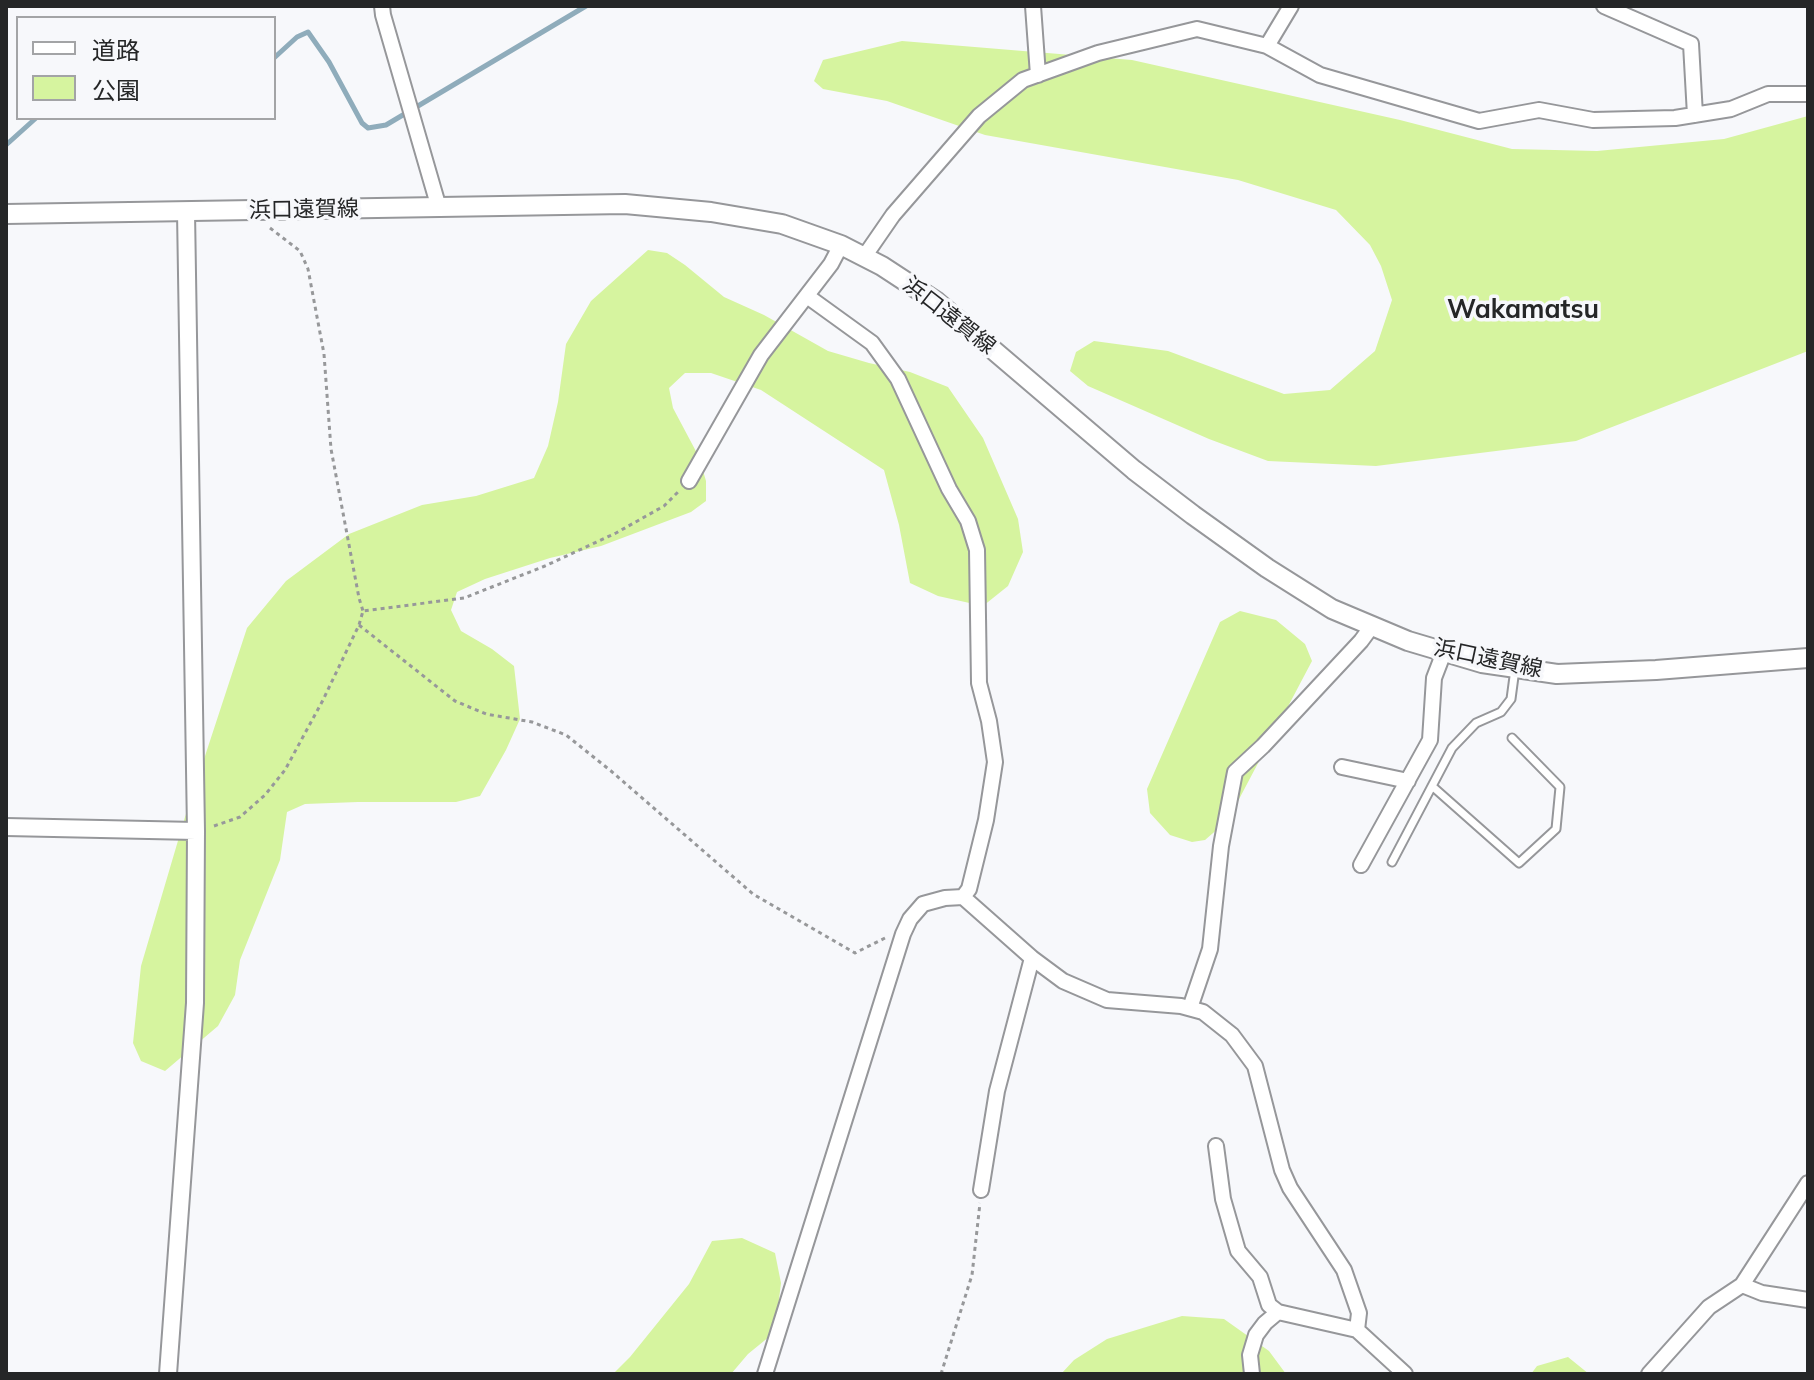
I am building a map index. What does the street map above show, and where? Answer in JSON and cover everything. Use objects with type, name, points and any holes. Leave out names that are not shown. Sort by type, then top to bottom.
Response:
[{"type":"main road","name":"浜口遠賀線","points":[[6,214],[625,204],[711,212],[782,224],[841,245],[882,266],[937,302],[1134,470],[1193,515],[1267,568],[1332,609],[1372,626],[1408,641],[1482,663],[1557,674],[1808,658]]},
{"type":"street","points":[[382,6],[439,208]]},
{"type":"street","points":[[1033,6],[1038,75]]},
{"type":"street","points":[[1267,46],[1291,6]]},
{"type":"street","points":[[1604,6],[1691,44],[1695,115]]},
{"type":"street","points":[[864,257],[893,215],[979,116],[1023,80],[1098,53],[1197,29],[1267,46],[1320,75],[1479,121],[1539,110],[1593,120],[1675,118],[1731,109],[1768,94],[1808,94]]},
{"type":"street","points":[[168,1374],[195,1003],[196,831],[186,212]]},
{"type":"street","points":[[689,481],[761,355],[831,264],[841,245]]},
{"type":"street","points":[[807,296],[872,343],[898,379],[949,489],[968,521],[977,550],[979,683],[995,762],[986,820],[969,889],[963,897]]},
{"type":"street","points":[[1190,1008],[1210,949],[1221,846],[1235,772],[1263,746],[1372,626]]},
{"type":"street","points":[[1361,865],[1430,740],[1434,678],[1444,652]]},
{"type":"street","points":[[1342,767],[1408,781]]},
{"type":"street","points":[[6,827],[196,831]]},
{"type":"street","points":[[765,1374],[903,934],[910,919],[923,904],[945,898],[963,897],[1063,981],[1107,1000],[1181,1006],[1203,1012],[1232,1035],[1255,1066],[1282,1170],[1290,1188],[1344,1270],[1359,1313],[1357,1330]]},
{"type":"street","points":[[981,1190],[997,1091],[1032,958]]},
{"type":"street","points":[[1216,1146],[1223,1199],[1238,1251],[1260,1277],[1269,1305],[1278,1312],[1357,1330],[1405,1374]]},
{"type":"street","points":[[1649,1374],[1709,1307],[1742,1285],[1808,1183]]},
{"type":"street","points":[[1742,1285],[1762,1293],[1808,1300]]},
{"type":"street","points":[[1252,1374],[1250,1355],[1256,1335],[1278,1312]]},
{"type":"lane","points":[[1392,862],[1452,748],[1476,723],[1501,712],[1511,699],[1515,668]]},
{"type":"lane","points":[[1432,786],[1519,863],[1556,829],[1560,787],[1512,738]]},
{"type":"path","points":[[196,831],[240,817],[265,795],[285,770],[323,700],[363,611],[331,449],[324,354],[308,269],[300,251],[265,225],[262,211]]},
{"type":"path","points":[[363,611],[464,598],[545,566],[616,533],[664,506],[689,481]]},
{"type":"path","points":[[359,625],[455,701],[486,714],[532,722],[566,735],[753,894],[855,953],[889,936],[903,934]]},
{"type":"path","points":[[941,1374],[972,1275],[981,1190]]},
{"type":"green space","points":[[902,41],[1132,60],[1400,120],[1512,149],[1597,151],[1724,139],[1808,116],[1808,351],[1576,441],[1376,466],[1268,461],[1088,386],[1070,371],[1076,352],[1094,341],[1168,351],[1284,394],[1330,390],[1375,351],[1392,300],[1381,266],[1370,245],[1336,210],[1238,180],[985,135],[887,101],[823,89],[814,81],[823,60]]},
{"type":"green space","points":[[648,250],[667,253],[724,297],[764,315],[828,351],[910,372],[948,387],[983,438],[1018,519],[1023,552],[1008,586],[983,606],[938,596],[910,583],[884,470],[761,390],[711,373],[685,373],[669,388],[673,408],[699,457],[706,481],[706,501],[691,512],[601,546],[550,558],[485,579],[457,592],[451,610],[461,631],[514,666],[520,719],[480,796],[456,802],[305,804],[287,812],[280,860],[240,960],[235,995],[218,1026],[165,1071],[141,1061],[133,1043],[141,966],[185,817],[247,628],[286,581],[349,534],[422,505],[476,496],[534,478],[548,446],[566,344],[591,301]]},
{"type":"green space","points":[[1240,611],[1276,620],[1305,644],[1312,661],[1228,820],[1205,840],[1192,842],[1170,835],[1150,813],[1147,789],[1220,622]]},
{"type":"green space","points":[[742,1238],[775,1253],[781,1283],[775,1332],[748,1354],[731,1374],[613,1374],[689,1284],[712,1241]]},
{"type":"green space","points":[[1182,1316],[1224,1319],[1269,1351],[1286,1374],[1061,1374],[1074,1360],[1107,1339]]},
{"type":"green space","points":[[1568,1357],[1589,1374],[1531,1374],[1537,1366]]},
{"type":"waterway","points":[[276,56],[297,37],[308,32],[329,62],[362,123],[368,128],[386,125],[586,6]]},
{"type":"waterway","points":[[6,145],[34,120]]},
{"type":"district","name":"Wakamatsu","points":[[1523,310]]}]
